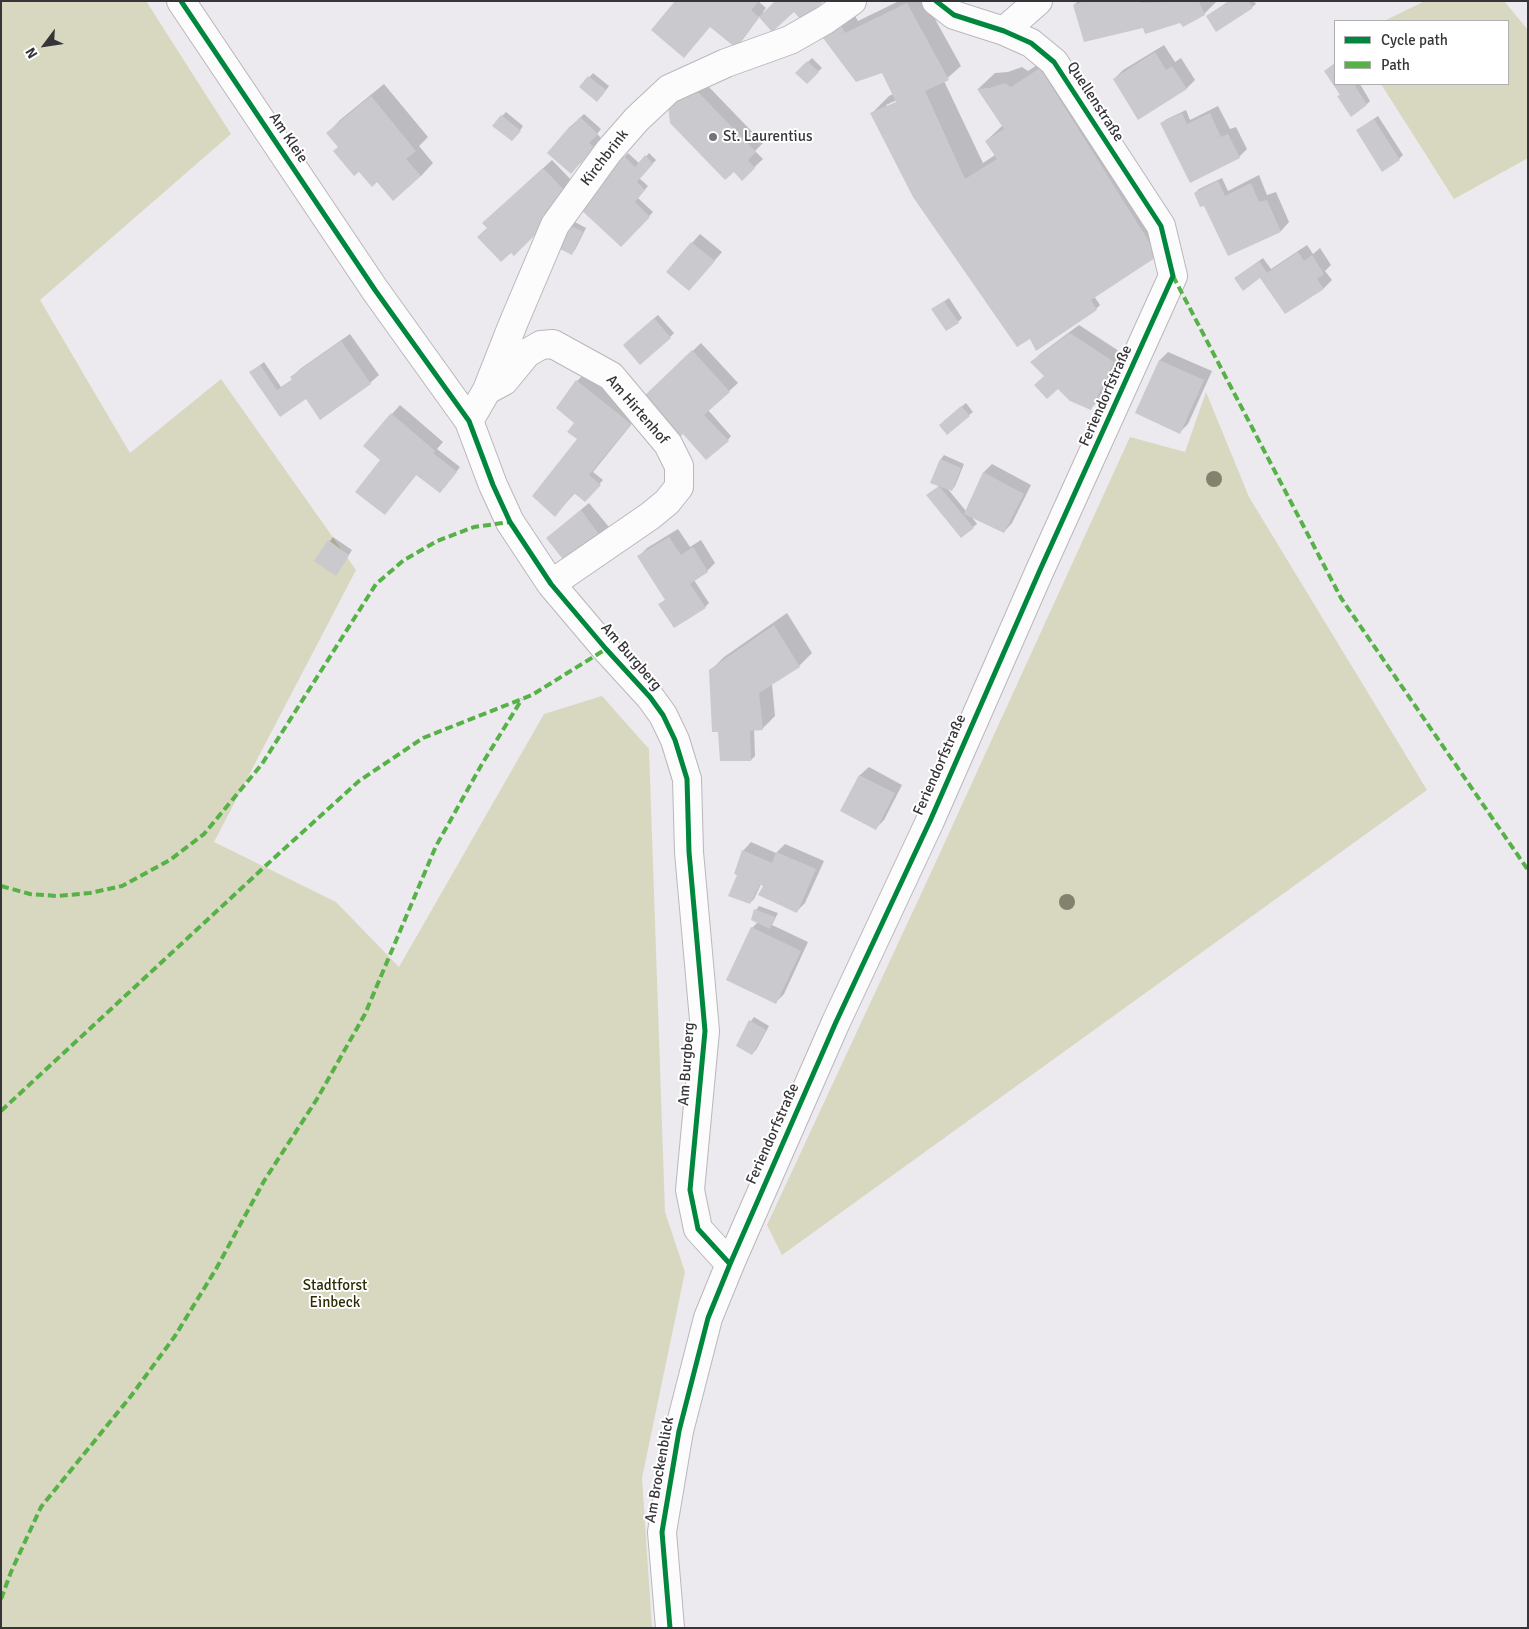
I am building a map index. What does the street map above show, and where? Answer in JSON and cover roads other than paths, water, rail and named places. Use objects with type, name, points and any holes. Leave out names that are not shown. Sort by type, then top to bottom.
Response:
[{"type":"street","name":"Am Kleie","points":[[181,1],[375,290]]},
{"type":"street","name":"Kirchbrink","points":[[469,421],[487,390],[555,225],[608,152],[637,119],[669,89],[726,62],[790,40],[825,20],[852,1]]},
{"type":"street","name":"Quellenstraße","points":[[936,1],[954,15],[1031,42],[1054,62],[1161,226],[1173,276]]},
{"type":"street","points":[[1004,31],[1038,1]]},
{"type":"street","name":"Feriendorfstraße","points":[[730,1264],[836,1022],[930,821],[1040,570],[1173,276]]},
{"type":"street","name":"Am Burgberg","points":[[375,290],[469,421],[493,486],[510,522],[552,584],[606,649],[650,697],[663,715],[675,740],[688,779],[689,852],[705,1031],[690,1190],[698,1229],[730,1264]]},
{"type":"street","name":"Am Hirtenhof","points":[[487,390],[504,381],[527,354],[540,345],[553,344],[611,376],[668,444],[679,466],[679,487],[667,502],[552,584]]},
{"type":"street","name":"Am Brockenblick","points":[[670,1628],[662,1532],[679,1431],[708,1318],[730,1264]]},
{"type":"place","name":"St. Laurentius","points":[[713,137]]},
{"type":"park label","name":"Stadtforst Einbeck","points":[[335,1294]]}]
